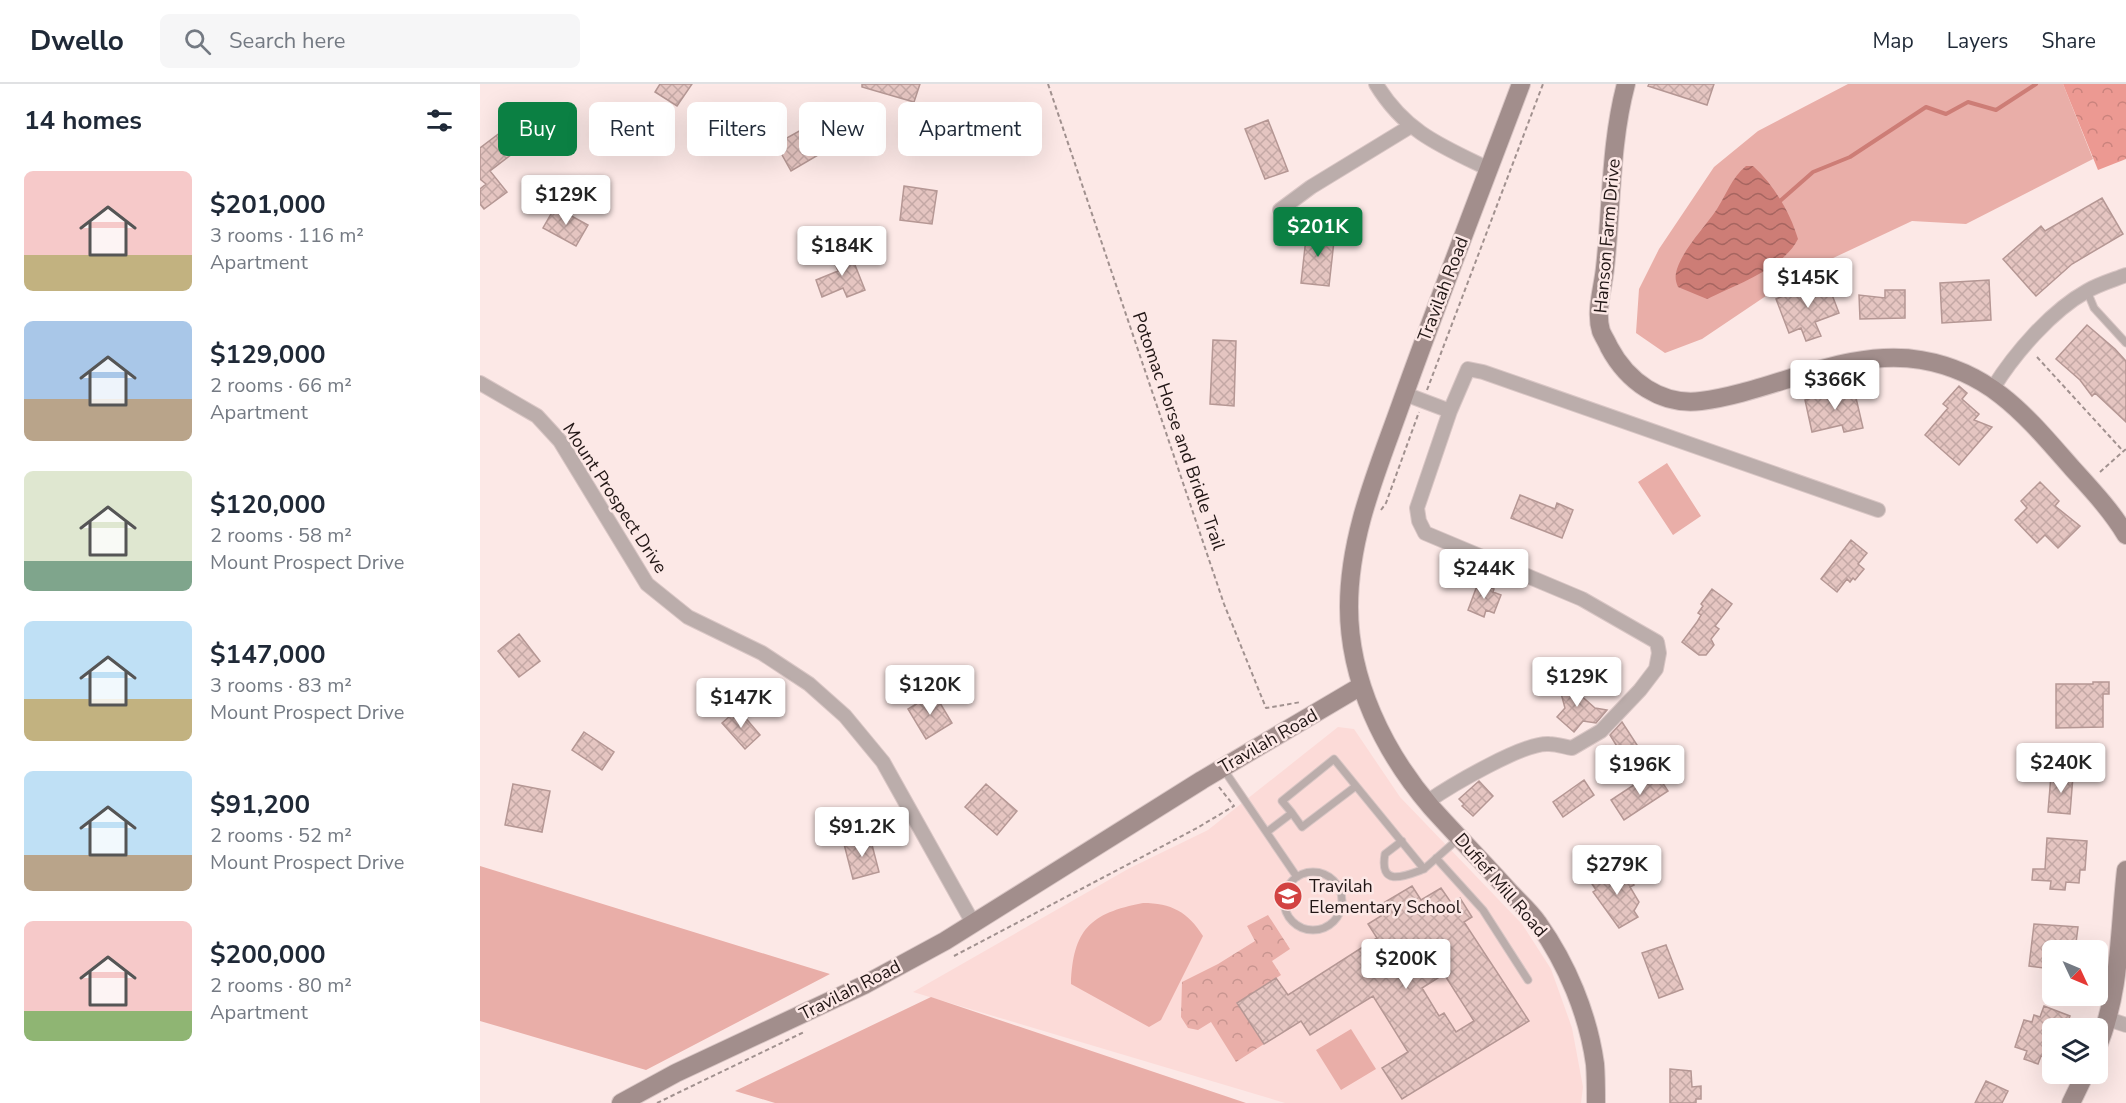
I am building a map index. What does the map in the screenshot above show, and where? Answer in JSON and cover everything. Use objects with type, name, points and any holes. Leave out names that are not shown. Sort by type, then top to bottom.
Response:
[{"type":"main road","name":"Travilah Road","points":[[621,1103],[641,1098],[676,1073],[864,985],[973,923],[1223,767],[1361,686],[1349,610],[1350,575],[1359,522],[1521,84]]},
{"type":"main road","name":"Hanson Farm Drive","points":[[1626,84],[1613,161],[1600,306],[1601,331],[1624,370],[1637,382],[1649,391],[1670,398],[1698,401],[1741,393],[1811,371],[1855,362],[1899,357],[1936,363],[1962,372],[1993,388],[2026,416],[2109,510],[2126,535]]},
{"type":"main road","name":"Dufief Mill Road","points":[[1361,686],[1377,724],[1408,777],[1427,802],[1537,921],[1561,959],[1587,1028],[1594,1063],[1596,1103]]},
{"type":"main road","points":[[2108,1019],[2115,988],[2126,870]]},
{"type":"main road","points":[[2071,1103],[2080,1084]]},
{"type":"street","points":[[1376,84],[1388,103],[1417,132],[1442,147],[1489,169]]},
{"type":"street","points":[[1280,210],[1311,187],[1411,126]]},
{"type":"street","points":[[1993,388],[2043,324],[2087,291],[2126,274]]},
{"type":"street","points":[[1427,802],[1490,765],[1534,746],[1549,744],[1572,748],[1601,731],[1640,690],[1656,669],[1659,654],[1657,642],[1582,599],[1425,533],[1419,521],[1417,508],[1450,411],[1468,369],[1483,372],[1878,510]]},
{"type":"street","name":"Mount Prospect Drive","points":[[480,383],[537,416],[560,441],[647,584],[688,617],[762,653],[809,684],[845,716],[882,762],[973,923]]},
{"type":"street","points":[[1405,394],[1450,411]]},
{"type":"street","points":[[2108,1019],[2126,1025]]},
{"type":"lane","points":[[2087,291],[2094,308],[2126,343]]},
{"type":"lane","points":[[1356,786],[1302,827],[1282,801],[1334,759],[1424,869]]},
{"type":"lane","points":[[1223,767],[1297,877]]},
{"type":"lane","points":[[1266,832],[1292,813]]},
{"type":"lane","points":[[1402,842],[1385,854],[1383,865],[1387,873],[1394,878],[1402,878],[1424,869],[1460,837]]},
{"type":"lane","points":[[1436,858],[1483,910],[1527,980]]},
{"type":"lane","points":[[1310,872],[1320,873],[1330,878],[1338,886],[1342,897],[1341,909],[1336,920],[1327,927],[1316,931],[1304,930],[1293,924],[1286,914],[1283,903],[1284,892],[1290,882],[1297,877],[1310,872]]},
{"type":"path","name":"Potomac Horse and Bridle Trail","points":[[1048,84],[1224,604],[1266,708],[1311,701]]},
{"type":"path","points":[[1378,514],[1386,503],[1544,84]]},
{"type":"path","points":[[2037,357],[2125,450],[2100,472]]},
{"type":"shaded area","name":"Travilah Elementary School","points":[[1338,727],[1354,729],[1400,797],[1522,924],[1551,969],[1572,1028],[1583,1087],[1581,1103],[1285,1103],[913,992],[1128,869],[1208,830]]},
{"type":"green space","points":[[1848,84],[2063,84],[2093,159],[1966,224],[1912,221],[1797,275],[1702,339],[1665,353],[1636,333],[1639,289],[1659,249],[1714,167],[1758,131]]},
{"type":"green space","points":[[2063,84],[2126,84],[2126,159],[2098,170]]},
{"type":"green space","points":[[1667,463],[1701,516],[1673,535],[1638,482]]},
{"type":"green space","points":[[480,866],[830,974],[646,1070],[480,1021]]},
{"type":"green space","points":[[1143,903],[1153,903],[1178,910],[1203,936],[1161,1020],[1149,1027],[1071,984],[1076,950],[1088,927],[1110,912]]},
{"type":"green space","points":[[1268,915],[1290,949],[1272,961],[1281,975],[1238,1003],[1264,1044],[1236,1062],[1211,1022],[1198,1030],[1188,1028],[1181,1017],[1182,982],[1218,964],[1255,941],[1247,926]]},
{"type":"green space","points":[[931,997],[1246,1103],[775,1103],[735,1091]]},
{"type":"green space","points":[[1351,1029],[1376,1069],[1341,1090],[1316,1050]]},
{"type":"water","points":[[1746,166],[1753,166],[1774,190],[1791,219],[1798,239],[1791,250],[1770,267],[1707,299],[1678,287],[1676,274],[1680,261],[1717,209],[1733,181]]},
{"type":"building","points":[[660,84],[692,84],[677,106],[675,102],[671,102],[655,92]]},
{"type":"building","points":[[862,84],[920,84],[914,102],[862,87]]},
{"type":"building","points":[[1649,84],[1714,84],[1707,105],[1648,86]]},
{"type":"building","points":[[1268,120],[1288,171],[1265,179],[1245,129]]},
{"type":"building","points":[[799,131],[799,156],[816,156],[791,171],[783,156],[787,156],[787,138]]},
{"type":"building","points":[[498,134],[498,156],[510,156],[490,171],[507,192],[484,209],[480,204],[480,189],[486,184],[480,179],[480,148]]},
{"type":"building","points":[[904,186],[937,191],[932,224],[900,220]]},
{"type":"building","points":[[2102,198],[2123,234],[2072,264],[2036,296],[2003,259],[2041,226],[2045,231]]},
{"type":"building","points":[[555,207],[588,225],[576,246],[543,228]]},
{"type":"building","points":[[1307,229],[1335,232],[1329,286],[1301,283]]},
{"type":"building","points":[[849,250],[865,290],[847,297],[843,288],[822,297],[816,280],[838,271],[832,257]]},
{"type":"building","points":[[1826,279],[1839,313],[1815,322],[1821,336],[1806,341],[1801,328],[1789,333],[1776,299]]},
{"type":"building","points":[[1989,280],[1991,320],[1942,323],[1940,283]]},
{"type":"building","points":[[1885,290],[1905,290],[1905,318],[1860,319],[1859,295],[1885,298]]},
{"type":"building","points":[[2087,325],[2126,361],[2126,422],[2095,393],[2092,396],[2080,380],[2056,359]]},
{"type":"building","points":[[1213,340],[1236,341],[1234,406],[1210,404]]},
{"type":"building","points":[[1853,385],[1863,428],[1844,432],[1842,425],[1812,432],[1805,400]]},
{"type":"building","points":[[1959,386],[1967,393],[1962,399],[1979,414],[1974,420],[1992,427],[1959,465],[1925,435],[1948,408],[1943,404]]},
{"type":"building","points":[[2040,482],[2059,501],[2055,506],[2080,526],[2058,548],[2045,535],[2037,543],[2015,520],[2027,508],[2021,501]]},
{"type":"building","points":[[1520,495],[1555,509],[1557,503],[1573,510],[1562,538],[1511,518]]},
{"type":"building","points":[[1851,540],[1867,553],[1858,564],[1864,569],[1855,580],[1853,578],[1850,582],[1847,579],[1837,592],[1821,579]]},
{"type":"building","points":[[1478,583],[1494,589],[1493,592],[1501,595],[1494,613],[1486,610],[1484,617],[1468,610]]},
{"type":"building","points":[[1712,589],[1732,604],[1715,626],[1719,629],[1711,639],[1714,645],[1706,655],[1699,655],[1682,642],[1701,615],[1698,613],[1703,606],[1701,604]]},
{"type":"building","points":[[519,634],[540,661],[519,677],[498,651]]},
{"type":"building","points":[[1573,681],[1577,692],[1595,708],[1607,710],[1596,723],[1583,721],[1574,732],[1557,717],[1565,708],[1559,686]]},
{"type":"building","points":[[2093,682],[2109,682],[2109,694],[2103,694],[2103,727],[2056,728],[2056,684],[2093,684]]},
{"type":"building","points":[[934,693],[952,723],[926,739],[908,709]]},
{"type":"building","points":[[738,709],[760,735],[745,749],[722,723]]},
{"type":"building","points":[[1622,722],[1639,748],[1624,758],[1610,735]]},
{"type":"building","points":[[584,732],[614,752],[602,770],[572,750]]},
{"type":"building","points":[[1655,771],[1668,791],[1624,820],[1611,800]]},
{"type":"building","points":[[2051,775],[2073,776],[2070,814],[2048,812]]},
{"type":"building","points":[[1584,780],[1594,795],[1563,817],[1553,802]]},
{"type":"building","points":[[1479,781],[1493,796],[1473,816],[1462,806],[1464,804],[1459,799]]},
{"type":"building","points":[[513,784],[550,791],[542,832],[505,825]]},
{"type":"building","points":[[986,784],[1017,811],[997,835],[965,807]]},
{"type":"building","points":[[870,837],[879,872],[853,879],[844,844]]},
{"type":"building","points":[[2047,838],[2087,841],[2085,870],[2080,870],[2079,883],[2066,882],[2065,890],[2050,889],[2051,881],[2032,880],[2033,869],[2045,869]]},
{"type":"building","points":[[1620,865],[1625,866],[1628,871],[1627,875],[1634,885],[1630,887],[1639,902],[1634,911],[1638,917],[1619,928],[1593,892],[1596,890],[1592,884]]},
{"type":"building","points":[[1412,886],[1421,900],[1441,888],[1452,904],[1460,898],[1472,917],[1464,922],[1529,1021],[1402,1099],[1382,1068],[1408,1052],[1373,996],[1310,1035],[1301,1021],[1264,1044],[1237,1003],[1276,978],[1288,995],[1377,938],[1368,924],[1381,916],[1375,908]],"holes":[[[1444,974],[1474,1021],[1456,1032],[1444,1013],[1439,1016],[1422,988]]]},
{"type":"building","points":[[2034,924],[2078,927],[2076,940],[2042,940],[2042,968],[2029,966]]},
{"type":"building","points":[[1666,945],[1683,989],[1659,998],[1642,953]]},
{"type":"building","points":[[2044,1006],[2070,1016],[2069,1018],[2042,1018],[2042,1056],[2038,1064],[2024,1059],[2027,1051],[2015,1047],[2024,1020],[2032,1022],[2034,1015],[2040,1017]]},
{"type":"building","points":[[1670,1069],[1691,1071],[1692,1087],[1701,1086],[1701,1099],[1696,1099],[1696,1103],[1670,1103]]},
{"type":"building","points":[[1986,1081],[2008,1091],[2002,1103],[1975,1103]]},
{"type":"waterway","points":[[1780,201],[1813,172],[1850,157],[1926,107],[1946,114],[1968,102],[1996,110],[2036,84]]},
{"type":"place","name":"Travilah Elementary School","points":[[1288,896]]}]
